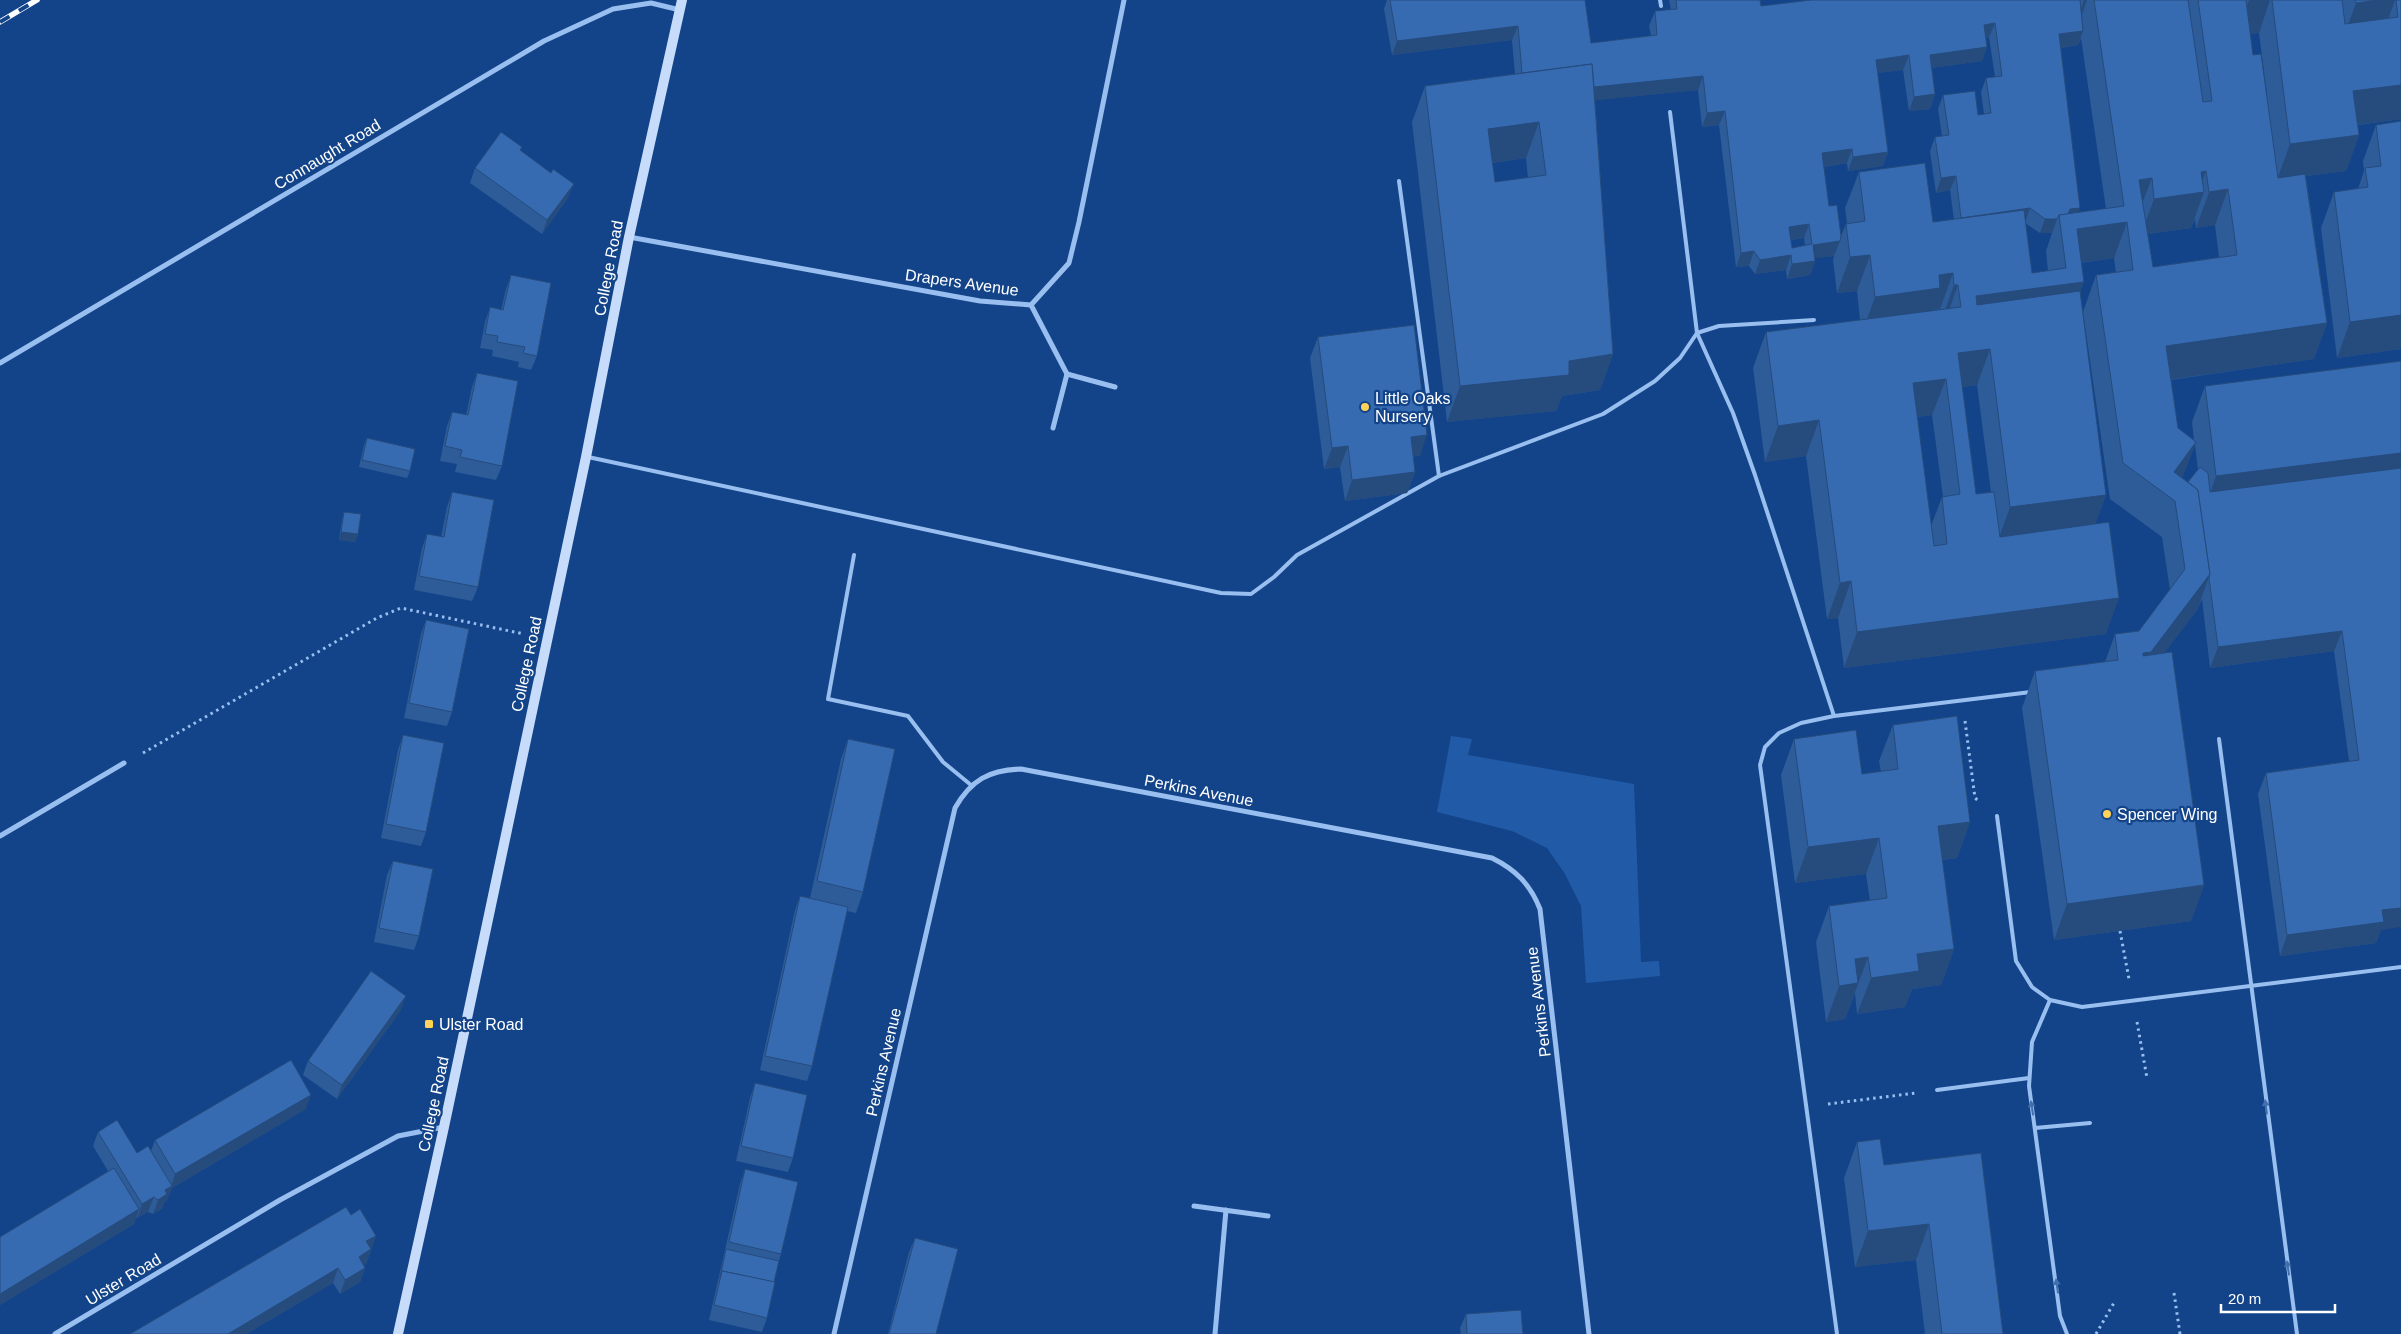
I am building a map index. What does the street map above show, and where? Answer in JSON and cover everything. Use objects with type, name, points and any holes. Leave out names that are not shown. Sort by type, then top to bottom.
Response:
[{"type":"main road","name":"College Road","points":[[398,1334],[444,1127],[586,457],[629,236],[681,5]]},
{"type":"street","name":"Drapers Avenue","points":[[629,236],[980,301],[1031,305],[1069,264],[1124,0]]},
{"type":"street","name":"Connaught Road","points":[[0,363],[544,41],[613,8],[651,3],[681,5]]},
{"type":"street","points":[[1031,305],[1066,374],[1053,428]]},
{"type":"street","points":[[1066,374],[1115,387]]},
{"type":"street","points":[[0,836],[124,763]]},
{"type":"street","name":"Perkins Avenue","points":[[834,1334],[955,808],[972,785],[986,775],[1003,769],[1021,769],[1492,858],[1509,866],[1524,879],[1534,893],[1540,909],[1589,1334]]},
{"type":"street","name":"Ulster Road","points":[[55,1334],[280,1200],[398,1136],[444,1127]]},
{"type":"street","points":[[1194,1206],[1268,1216]]},
{"type":"street","points":[[1215,1334],[1226,1210]]},
{"type":"lane","points":[[1660,0],[1661,6]]},
{"type":"lane","points":[[1670,112],[1698,333],[1733,413],[1752,466],[1834,716]]},
{"type":"lane","points":[[1399,181],[1439,476]]},
{"type":"lane","points":[[586,457],[1221,593],[1251,594],[1274,577],[1297,555],[1439,476],[1603,414],[1655,381],[1680,358],[1698,333],[1719,326],[1814,320]]},
{"type":"lane","points":[[854,555],[828,699],[908,716],[943,762],[972,785]]},
{"type":"lane","points":[[1837,1334],[1760,765],[1765,747],[1780,733],[1801,723],[1834,716],[2034,692]]},
{"type":"lane","points":[[2219,739],[2297,1334]]},
{"type":"lane","points":[[1997,816],[2016,961],[2032,987],[2050,1000],[2082,1007],[2401,967]]},
{"type":"lane","points":[[2050,1000],[2032,1042],[2029,1078],[2060,1316],[2066,1334]]},
{"type":"lane","points":[[1937,1090],[2029,1078]]},
{"type":"lane","points":[[2035,1128],[2090,1123]]},
{"type":"path","points":[[124,763],[377,618],[401,608],[546,639]]},
{"type":"path","points":[[1963,700],[1975,798],[1997,816]]},
{"type":"path","points":[[1805,1107],[1937,1090]]},
{"type":"path","points":[[2174,1293],[2180,1334]]},
{"type":"path","points":[[2096,1334],[2115,1301]]},
{"type":"shaded area","points":[[1451,736],[1472,739],[1468,755],[1634,784],[1641,962],[1659,961],[1660,976],[1586,983],[1581,906],[1565,874],[1547,848],[1512,831],[1437,812]]},
{"type":"building","points":[[1390,0],[1585,0],[1591,43],[1657,35],[1655,11],[1677,9],[1676,0],[1760,0],[1761,6],[1811,0],[2080,0],[2083,31],[2059,34],[2080,208],[2070,209],[2068,214],[2059,215],[2057,219],[2045,219],[2030,208],[1961,218],[1956,176],[1941,178],[1935,137],[1949,135],[1943,95],[1975,91],[1978,115],[1991,113],[1986,78],[2002,76],[1995,23],[1984,25],[1987,47],[1930,55],[1935,94],[1914,97],[1909,55],[1876,60],[1888,152],[1853,157],[1852,149],[1822,153],[1829,206],[1837,205],[1840,241],[1813,245],[1815,261],[1792,264],[1791,255],[1760,260],[1754,251],[1741,253],[1725,111],[1707,113],[1703,76],[1594,87],[1592,64],[1522,73],[1518,26],[1397,41]],"holes":[[[1809,224],[1812,244],[1792,248],[1789,227]]]},
{"type":"building","points":[[2094,0],[2188,0],[2203,102],[2212,101],[2198,0],[2246,0],[2253,55],[2261,54],[2278,178],[2305,174],[2327,323],[2166,346],[2178,428],[2196,442],[2174,472],[2198,490],[2210,574],[2151,652],[2143,653],[2143,656],[2172,652],[2204,885],[2067,904],[2035,671],[2118,660],[2115,634],[2139,631],[2185,569],[2175,501],[2123,463],[2096,275],[2133,270],[2127,222],[2077,229],[2084,282],[1976,296],[1977,305],[2080,291],[2106,495],[2010,507],[1990,349],[1958,353],[1976,494],[1994,492],[2000,537],[2109,522],[2119,598],[1857,632],[1851,581],[1840,583],[1819,420],[1778,426],[1766,332],[1961,307],[1958,285],[1954,285],[1953,273],[1939,275],[1940,288],[1875,297],[1870,255],[1850,257],[1846,224],[1865,221],[1859,172],[1925,163],[1933,222],[2024,210],[2032,273],[2066,268],[2059,215],[2124,206]],"holes":[[[2206,171],[2209,192],[2228,189],[2237,255],[2153,267],[2139,180],[2152,178],[2154,199],[2204,192],[2201,172]],[[1946,379],[1960,494],[1942,497],[1947,544],[1934,546],[1913,383]]]},
{"type":"building","points":[[2272,0],[2342,0],[2345,24],[2398,17],[2396,0],[2401,0],[2401,85],[2353,91],[2359,135],[2290,144]]},
{"type":"building","points":[[2355,0],[2379,0],[2356,3]]},
{"type":"building","points":[[1592,64],[1613,354],[1569,361],[1569,375],[1460,386],[1425,86]],"holes":[[[1539,122],[1546,175],[1495,182],[1488,129]]]},
{"type":"building","points":[[2401,121],[2401,315],[2350,322],[2334,192],[2368,187],[2365,168],[2381,166],[2376,125]]},
{"type":"building","points":[[501,132],[522,147],[520,150],[551,173],[553,169],[574,184],[547,220],[475,168]]},
{"type":"building","points":[[511,275],[551,283],[537,356],[523,353],[525,347],[497,342],[498,336],[485,334],[490,307],[503,310]]},
{"type":"building","name":"Little Oaks Nursery","points":[[1414,325],[1427,435],[1411,437],[1415,472],[1352,480],[1348,446],[1332,448],[1318,337]]},
{"type":"building","points":[[2401,361],[2401,453],[2216,476],[2205,386]]},
{"type":"building","points":[[477,373],[518,381],[502,466],[460,457],[462,450],[445,446],[452,412],[468,415]]},
{"type":"building","points":[[367,438],[415,449],[410,471],[362,460]]},
{"type":"building","points":[[2200,467],[2208,473],[2210,492],[2401,468],[2401,908],[2382,910],[2384,922],[2287,935],[2266,773],[2359,760],[2342,631],[2218,647],[2198,490],[2188,482]]},
{"type":"building","points":[[452,492],[494,500],[478,587],[419,576],[427,534],[444,537]]},
{"type":"building","points":[[344,512],[361,514],[358,534],[341,532]]},
{"type":"building","points":[[426,620],[469,629],[452,712],[409,703]]},
{"type":"building","points":[[1957,716],[1970,822],[1938,826],[1954,949],[1917,954],[1919,971],[1871,978],[1868,957],[1855,959],[1858,983],[1839,986],[1829,906],[1887,898],[1879,838],[1808,847],[1794,739],[1856,730],[1862,774],[1898,769],[1893,725]]},
{"type":"building","points":[[403,735],[444,743],[426,832],[386,824]]},
{"type":"building","points":[[848,739],[895,749],[863,892],[817,881]]},
{"type":"building","points":[[393,861],[433,869],[419,936],[379,928]]},
{"type":"building","points":[[800,896],[848,907],[812,1066],[765,1056]]},
{"type":"building","points":[[371,971],[406,996],[342,1085],[308,1061]]},
{"type":"building","points":[[291,1060],[311,1095],[175,1174],[155,1140]]},
{"type":"building","points":[[755,1083],[807,1095],[793,1158],[741,1146]]},
{"type":"building","points":[[117,1120],[137,1153],[148,1146],[172,1186],[165,1190],[167,1194],[158,1200],[154,1197],[142,1204],[98,1132]]},
{"type":"building","points":[[1880,1139],[1884,1165],[1981,1153],[2003,1334],[1942,1334],[1929,1224],[1868,1231],[1857,1142]]},
{"type":"building","points":[[114,1168],[139,1209],[0,1294],[0,1237]]},
{"type":"building","points":[[745,1169],[798,1182],[781,1254],[729,1242]]},
{"type":"building","points":[[346,1207],[351,1215],[360,1209],[376,1236],[366,1241],[371,1249],[359,1257],[365,1268],[345,1280],[338,1268],[228,1334],[130,1334]]},
{"type":"building","points":[[915,1238],[958,1249],[936,1334],[889,1334]]},
{"type":"building","points":[[726,1249],[779,1261],[774,1282],[722,1271],[720,1278]]},
{"type":"building","points":[[722,1271],[775,1282],[767,1318],[714,1305]]},
{"type":"building","points":[[1521,1310],[1523,1334],[1467,1334],[1466,1314]]},
{"type":"railway","points":[[0,22],[37,0]]},
{"type":"place","name":"Little Oaks Nursery","points":[[1365,407]]},
{"type":"place","name":"Spencer Wing","points":[[2107,814]]},
{"type":"place","name":"Ulster Road","points":[[429,1024]]}]
